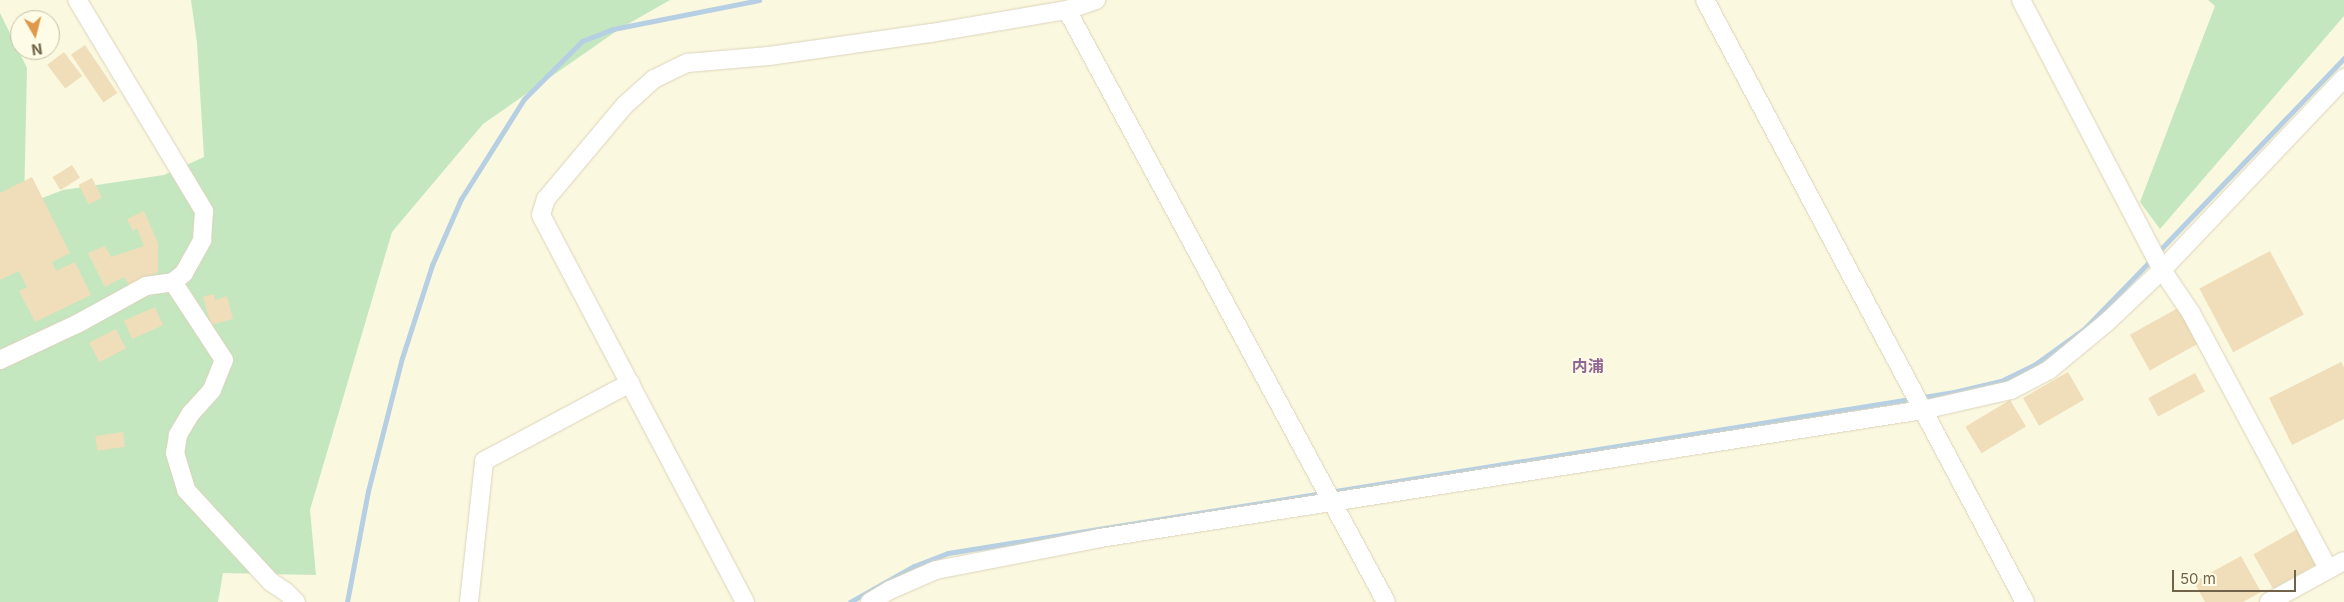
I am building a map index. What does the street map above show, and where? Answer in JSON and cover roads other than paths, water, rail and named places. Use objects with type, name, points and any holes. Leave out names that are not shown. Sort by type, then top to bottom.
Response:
[{"type":"street","points":[[0,360],[69,328],[146,286],[174,282],[184,273],[202,240],[204,211],[77,0]]},
{"type":"street","points":[[745,602],[541,215],[546,199],[558,182],[625,106],[654,79],[687,63],[788,54],[931,33],[1067,10],[1096,0]]},
{"type":"street","points":[[1705,0],[2025,602]]},
{"type":"street","points":[[2021,0],[2162,270],[2191,313],[2336,565],[2269,602]]},
{"type":"street","points":[[1067,10],[1386,602]]},
{"type":"street","points":[[870,602],[890,590],[946,568],[1100,538],[1923,410],[2011,390],[2049,370],[2106,322],[2162,270],[2344,78]]},
{"type":"street","points":[[174,282],[224,360],[212,390],[190,413],[178,435],[175,453],[186,490],[271,582],[286,592],[296,602]]},
{"type":"street","points":[[469,602],[484,461],[630,383]]},
{"type":"waterway","points":[[347,602],[368,491],[402,358],[432,265],[461,199],[524,99],[582,41],[613,29],[759,0]]},
{"type":"waterway","points":[[2157,253],[2344,58]]},
{"type":"waterway","points":[[850,602],[914,566],[948,553],[1954,392],[2001,381],[2034,365],[2084,329],[2152,259]]},
{"type":"district","name":"内浦","points":[[1588,366]]}]
